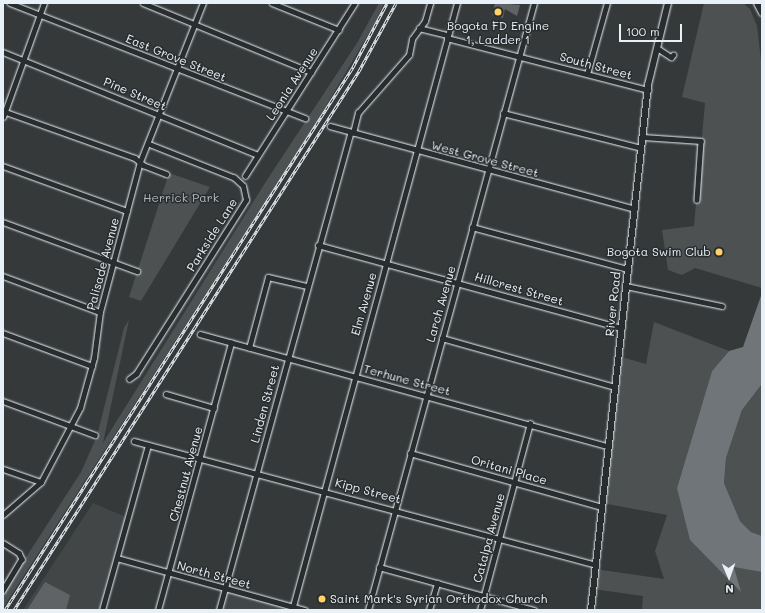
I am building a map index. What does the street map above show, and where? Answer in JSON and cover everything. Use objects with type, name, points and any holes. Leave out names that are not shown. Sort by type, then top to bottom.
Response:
[{"type":"main road","name":"River Road","points":[[591,610],[648,90],[668,3]]},
{"type":"main road","points":[[757,3],[762,13]]},
{"type":"street","name":"East Grove Street","points":[[10,3],[285,113],[305,118]]},
{"type":"street","points":[[3,117],[22,59],[44,3]]},
{"type":"street","points":[[143,3],[311,72]]},
{"type":"street","name":"Palisade Avenue","points":[[3,515],[41,482],[73,427],[92,366],[100,312],[140,162],[203,3]]},
{"type":"street","points":[[272,3],[339,30]]},
{"type":"street","name":"Leonia Avenue","points":[[245,176],[355,3]]},
{"type":"street","name":"Linden Street","points":[[220,610],[318,245],[358,113],[409,55],[430,3]]},
{"type":"street","name":"Elm Avenue","points":[[292,608],[353,376],[386,265],[457,3]]},
{"type":"street","name":"Larch Avenue","points":[[368,610],[394,509],[534,3]]},
{"type":"street","points":[[587,74],[607,3]]},
{"type":"street","name":"South Street","points":[[419,28],[519,57],[648,90]]},
{"type":"street","points":[[657,48],[671,57],[673,55]]},
{"type":"street","name":"Pine Street","points":[[3,52],[258,155]]},
{"type":"street","points":[[4,111],[140,162],[166,174]]},
{"type":"street","points":[[503,113],[641,148]]},
{"type":"street","name":"West Grove Street","points":[[330,126],[416,151],[635,209]]},
{"type":"street","points":[[643,137],[701,141],[697,200]]},
{"type":"street","name":"Parkside Lane","points":[[129,379],[140,369],[246,200],[244,186],[234,178],[148,144]]},
{"type":"street","points":[[3,166],[127,211]]},
{"type":"street","points":[[3,222],[137,271]]},
{"type":"street","points":[[472,227],[628,269]]},
{"type":"street","name":"Hillcrest Street","points":[[318,245],[386,265],[458,282],[622,328]]},
{"type":"street","points":[[3,276],[100,312]]},
{"type":"street","points":[[249,348],[268,276],[307,286]]},
{"type":"street","points":[[626,286],[722,306]]},
{"type":"street","points":[[3,333],[92,366]]},
{"type":"street","name":"Terhune Street","points":[[200,334],[608,446]]},
{"type":"street","points":[[442,338],[615,387]]},
{"type":"street","name":"Chestnut Avenue","points":[[158,610],[201,458],[231,343]]},
{"type":"street","points":[[166,394],[214,408]]},
{"type":"street","points":[[3,401],[95,435]]},
{"type":"street","name":"Catalpa Avenue","points":[[480,610],[530,424]]},
{"type":"street","name":"Kipp Street","points":[[134,441],[257,474],[323,489],[596,564]]},
{"type":"street","points":[[102,610],[148,445]]},
{"type":"street","name":"Oritani Place","points":[[410,453],[602,507]]},
{"type":"street","points":[[3,469],[41,482]]},
{"type":"street","points":[[3,543],[22,556],[3,591]]},
{"type":"street","name":"North Street","points":[[117,558],[292,608],[306,610]]},
{"type":"street","points":[[379,567],[534,610]]},
{"type":"street","points":[[429,610],[436,583]]},
{"type":"shaded area","points":[[762,293],[762,384],[742,410],[726,458],[724,483],[740,521],[751,532],[762,536],[762,572],[734,567],[741,592],[690,540],[677,488],[712,371],[729,351],[743,347]]},
{"type":"shaded area","points":[[93,503],[128,518],[102,610],[23,610]]},
{"type":"shaded area","points":[[226,588],[293,606],[292,610],[219,610]]},
{"type":"green space","points":[[379,3],[384,3],[375,23],[316,123],[3,608],[3,593],[81,472],[97,436],[124,328],[129,320],[103,443],[265,183],[357,43]]},
{"type":"green space","points":[[704,3],[743,3],[750,9],[757,26],[762,69],[762,288],[695,268],[682,275],[668,270],[662,230],[694,226],[705,103],[682,97]]},
{"type":"green space","name":"Herrick Park","points":[[169,173],[210,187],[141,301],[129,297]]},
{"type":"green space","points":[[654,322],[729,351],[712,371],[677,488],[740,591],[734,566],[762,572],[762,610],[642,610],[643,596],[593,589],[595,569],[664,579],[655,551],[667,515],[602,503],[618,356],[646,364]]},
{"type":"green space","points":[[762,384],[762,536],[751,532],[740,521],[724,483],[726,458],[742,410]]},
{"type":"building","points":[[495,3],[520,5],[517,16],[505,9],[503,18],[492,15]]},
{"type":"building","points":[[45,582],[70,595],[66,610],[27,610]]},
{"type":"railway","points":[[5,610],[353,67],[387,3]]},
{"type":"railway","points":[[14,610],[359,71],[396,3]]},
{"type":"place","name":"Bogota FD Engine 1, Ladder 1","points":[[498,12]]},
{"type":"place","name":"Bogota Swim Club","points":[[719,252]]},
{"type":"place","name":"Saint Mark's Syrian Orthodox Church","points":[[322,599]]}]
